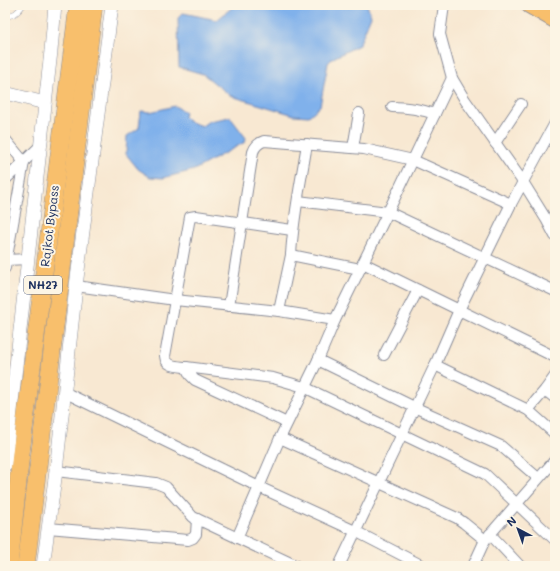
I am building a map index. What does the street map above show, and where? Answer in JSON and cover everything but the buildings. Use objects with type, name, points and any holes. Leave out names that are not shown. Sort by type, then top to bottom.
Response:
[{"type":"highway","name":"Rajkot Bypass","points":[[9,566],[21,454],[78,5]]},
{"type":"highway","name":"Rajkot Bypass","points":[[26,566],[94,5]]},
{"type":"main road","points":[[529,5],[555,20]]},
{"type":"street","points":[[5,465],[8,404],[28,259],[55,5]]},
{"type":"street","points":[[43,566],[56,472],[76,286],[112,5]]},
{"type":"street","points":[[444,5],[440,34],[452,78],[465,100],[523,182],[555,236]]},
{"type":"street","points":[[237,538],[280,438],[318,360],[335,320],[452,78]]},
{"type":"street","points":[[5,93],[45,103]]},
{"type":"street","points":[[495,142],[521,104]]},
{"type":"street","points":[[392,107],[419,108],[435,114]]},
{"type":"street","points":[[354,148],[359,113]]},
{"type":"street","points":[[339,566],[511,204],[555,123]]},
{"type":"street","points":[[5,139],[24,162],[6,264],[28,259]]},
{"type":"street","points":[[229,306],[255,147],[258,143],[264,141],[364,149],[413,160],[511,204]]},
{"type":"street","points":[[279,311],[291,256],[292,230],[307,144]]},
{"type":"street","points":[[5,180],[40,146]]},
{"type":"street","points":[[298,201],[388,212],[555,291]]},
{"type":"street","points":[[292,230],[196,216],[190,218],[174,300],[165,360],[172,365],[273,378],[304,387],[480,470],[492,478],[555,540]]},
{"type":"street","points":[[291,256],[361,266],[418,290],[555,358]]},
{"type":"street","points":[[76,286],[174,300],[279,311],[335,320]]},
{"type":"street","points":[[384,356],[418,290]]},
{"type":"street","points":[[318,360],[414,407],[501,446],[538,478]]},
{"type":"street","points":[[435,364],[528,410],[555,434]]},
{"type":"street","points":[[186,367],[190,375],[195,380],[287,423]]},
{"type":"street","points":[[528,410],[546,390],[555,376]]},
{"type":"street","points":[[546,390],[555,398]]},
{"type":"street","points":[[64,392],[423,566]]},
{"type":"street","points":[[280,438],[457,518],[488,537],[520,566]]},
{"type":"street","points":[[473,566],[488,537],[538,478],[554,465]]},
{"type":"street","points":[[56,472],[156,483],[166,487],[189,513],[197,519],[297,566]]},
{"type":"street","points":[[48,528],[188,540],[196,534],[197,519]]},
{"type":"lane","points":[[5,16],[11,16],[18,12],[23,5]]},
{"type":"water","points":[[235,5],[367,5],[371,16],[359,45],[333,58],[328,63],[320,106],[309,116],[294,115],[231,96],[203,74],[179,67],[178,18],[183,13],[217,20]]},
{"type":"water","points":[[175,106],[185,112],[184,117],[190,122],[202,126],[209,121],[230,117],[246,138],[245,142],[194,170],[163,178],[150,177],[138,169],[126,154],[127,136],[139,128],[141,111],[150,112]]}]
